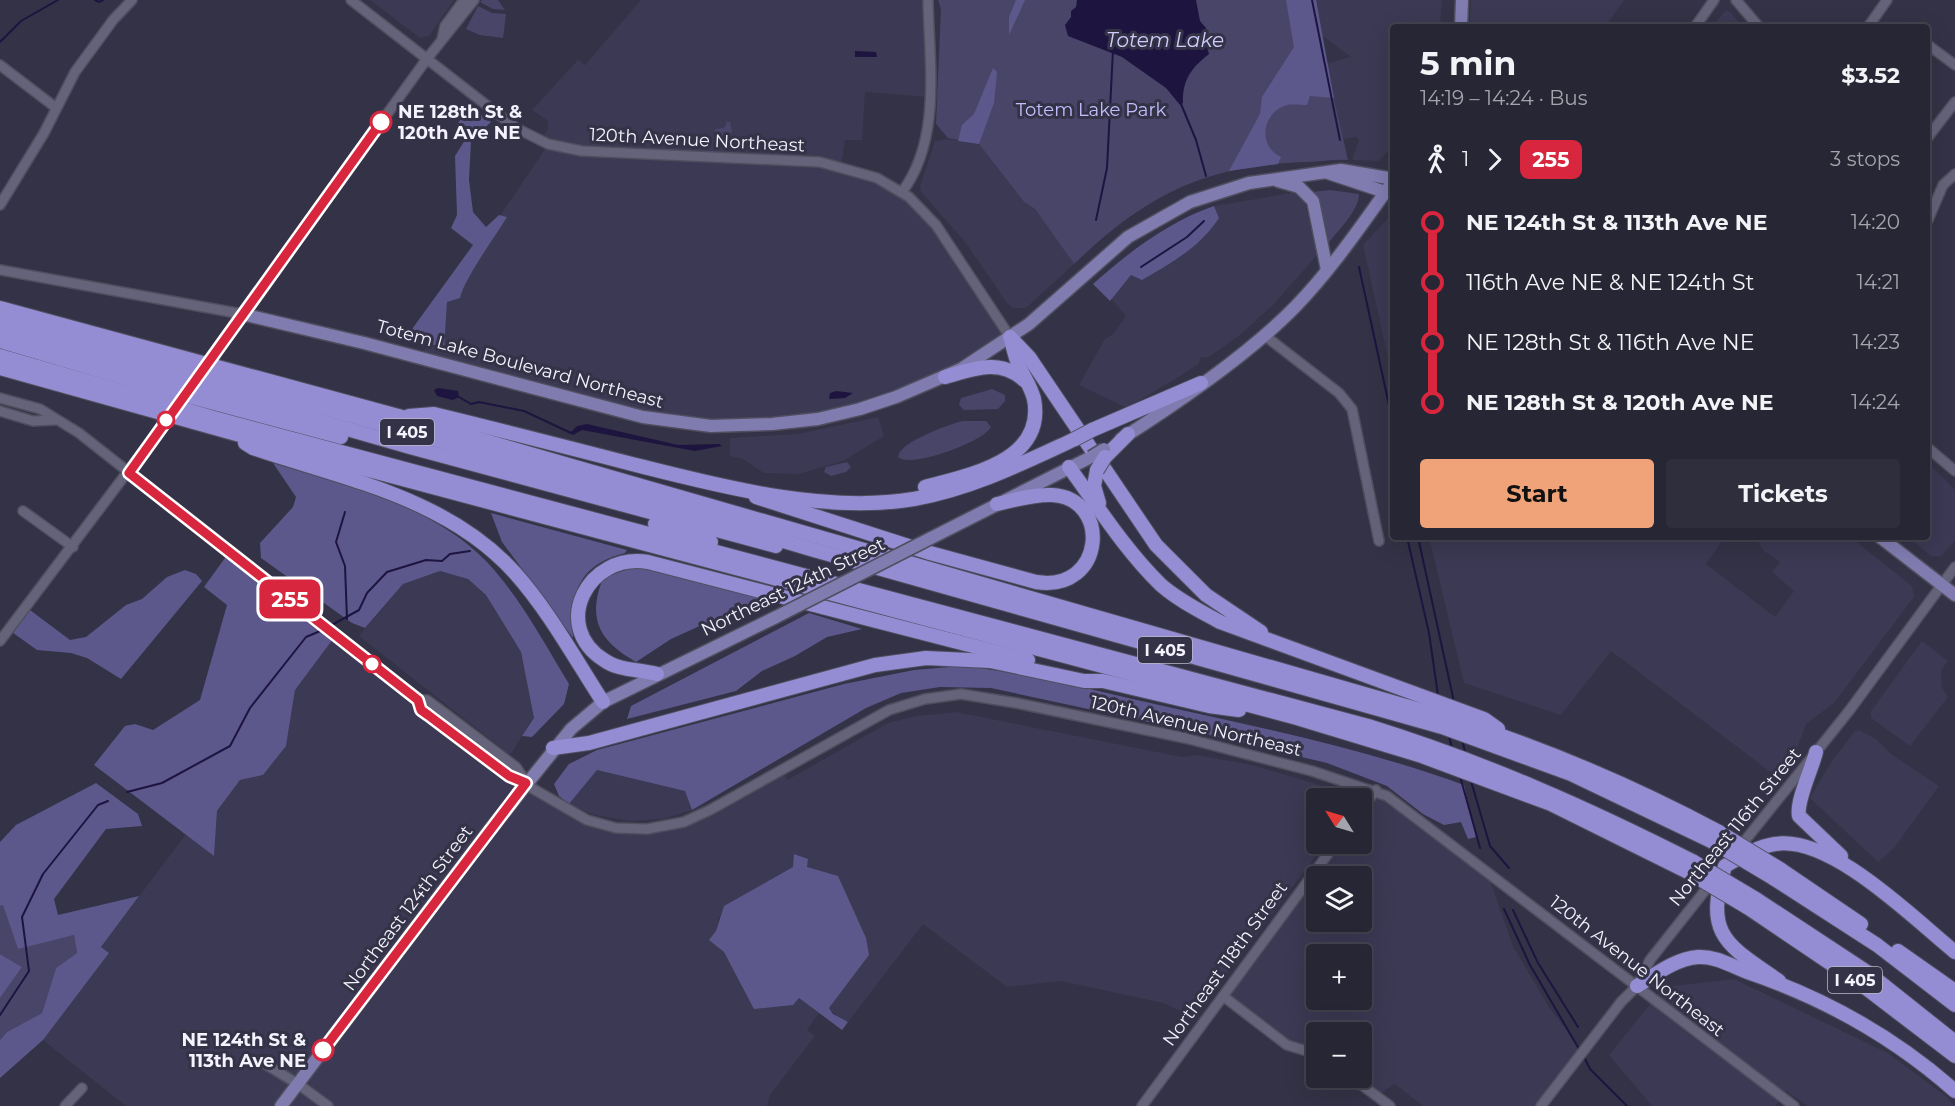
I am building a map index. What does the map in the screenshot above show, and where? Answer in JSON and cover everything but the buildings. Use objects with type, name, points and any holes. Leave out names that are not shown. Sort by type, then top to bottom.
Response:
[{"type":"highway","name":"I 405","points":[[0,308],[402,417],[1416,715]]},
{"type":"highway","name":"I 405","points":[[0,320],[168,364],[558,474],[814,550],[1416,715],[1512,739],[1635,790],[1777,873],[1955,991]]},
{"type":"highway","points":[[0,329],[26,342],[663,526],[756,556],[773,568]]},
{"type":"highway","points":[[811,499],[887,494],[924,488],[1003,462],[1018,450],[1031,430],[1035,408],[1031,388],[1017,363],[1010,337]]},
{"type":"highway","points":[[1010,337],[1029,357],[1156,545],[1206,595],[1284,646]]},
{"type":"highway","points":[[0,341],[26,342]]},
{"type":"highway","name":"I 405","points":[[0,356],[214,418],[773,568],[1099,652],[1417,748],[1504,779],[1562,809],[1691,867],[1867,972],[1955,1042]]},
{"type":"highway","points":[[945,377],[981,366],[995,366],[1016,373],[1031,388]]},
{"type":"highway","name":"I 405","points":[[0,368],[226,431],[1297,718],[1417,748]]},
{"type":"highway","points":[[717,485],[811,499],[859,503],[913,499],[1003,473],[1092,430],[1201,383]]},
{"type":"highway","points":[[402,417],[434,414],[717,485],[930,553],[1036,582],[1048,584],[1067,580],[1088,561],[1092,552],[1093,533],[1087,516],[1076,503],[1054,495],[997,504]]},
{"type":"highway","points":[[280,416],[729,536],[783,548],[814,550]]},
{"type":"highway","points":[[226,431],[253,448],[423,506],[470,533],[499,557],[526,587],[603,702]]},
{"type":"highway","points":[[1103,513],[1094,486],[1097,470],[1105,453],[1128,434]]},
{"type":"highway","points":[[1070,467],[1145,567],[1162,586],[1185,603],[1220,622],[1412,693],[1485,731]]},
{"type":"highway","points":[[657,674],[620,668],[605,661],[590,648],[584,638],[579,615],[583,593],[598,573],[616,563],[648,562],[1103,681],[1209,706],[1297,718]]},
{"type":"highway","points":[[553,748],[589,743],[838,675],[903,661],[973,659],[1084,681],[1103,681]]},
{"type":"highway","name":"I 405","points":[[1485,731],[1570,774],[1715,837]]},
{"type":"highway","points":[[1816,752],[1809,781],[1797,807],[1798,816],[1855,871],[1955,952]]},
{"type":"highway","points":[[1855,871],[1816,849],[1785,843],[1753,850],[1725,866],[1716,898],[1720,930],[1738,953],[1779,981],[1884,1036],[1955,1091]]},
{"type":"highway","name":"I 405","points":[[1777,873],[1955,1005]]},
{"type":"highway","name":"I 405","points":[[1753,904],[1955,1056]]},
{"type":"highway","points":[[1637,987],[1673,964],[1701,957],[1715,959],[1779,981]]},
{"type":"main road","points":[[1461,24],[1462,0]]},
{"type":"main road","name":"Totem Lake Boulevard Northeast","points":[[242,314],[364,343],[612,410],[692,424],[734,426],[818,418],[896,397],[945,377],[1010,337],[1050,307],[1106,253],[1143,227],[1207,195],[1271,179],[1341,170],[1390,179]]},
{"type":"main road","points":[[1128,434],[1201,383],[1264,335],[1294,308],[1389,193],[1328,173]]},
{"type":"main road","points":[[1271,179],[1299,187],[1313,201],[1327,270]]},
{"type":"main road","name":"Northeast 124th Street","points":[[281,1106],[553,748],[603,702],[776,617],[1090,457],[1105,453]]},
{"type":"main road","points":[[1884,540],[1955,595]]},
{"type":"street","points":[[1,203],[44,133],[55,107],[75,72],[112,20],[132,0]]},
{"type":"street","name":"120th Avenue Northeast","points":[[351,0],[516,128],[557,147],[582,151],[820,162],[869,174],[902,192],[924,212],[949,242],[1010,337]]},
{"type":"street","points":[[442,39],[445,26],[464,0]]},
{"type":"street","points":[[0,641],[129,473],[426,60],[442,39],[452,31],[474,0]]},
{"type":"street","points":[[902,192],[917,166],[927,129],[928,0]]},
{"type":"street","points":[[1697,24],[1714,0]]},
{"type":"street","points":[[1736,0],[1756,24]]},
{"type":"street","points":[[1871,24],[1887,0]]},
{"type":"street","points":[[1930,46],[1954,59]]},
{"type":"street","points":[[0,65],[55,107]]},
{"type":"street","points":[[1930,134],[1955,102]]},
{"type":"street","points":[[1930,215],[1943,185],[1955,174]]},
{"type":"street","name":"Totem Lake Boulevard Northeast","points":[[0,270],[242,314]]},
{"type":"street","points":[[1264,335],[1339,393],[1352,409],[1379,541]]},
{"type":"street","name":"120th Avenue Northeast","points":[[0,398],[40,409],[79,433],[418,700],[427,700],[516,767],[526,783],[551,802],[587,820],[635,830],[661,828],[684,822],[710,810],[889,710],[925,699],[961,694],[1185,738],[1376,790],[1794,1106]]},
{"type":"street","points":[[0,411],[33,421],[55,420]]},
{"type":"street","points":[[1930,450],[1955,471]]},
{"type":"street","points":[[23,512],[73,547]]},
{"type":"street","name":"Northeast 116th Street","points":[[1541,1106],[1607,1020],[1637,987],[1650,960],[1816,752],[1955,567]]},
{"type":"street","points":[[1372,795],[1376,790]]},
{"type":"street","name":"Northeast 118th Street","points":[[1142,1106],[1328,854]]},
{"type":"street","points":[[1223,996],[1287,1045],[1306,1051]]},
{"type":"street","points":[[265,1064],[298,1083],[328,1106]]},
{"type":"street","points":[[65,1106],[82,1088]]},
{"type":"street","points":[[1366,1088],[1390,1106]]},
{"type":"shaded area","points":[[370,0],[454,0],[429,36],[420,38]]},
{"type":"shaded area","points":[[641,0],[928,0],[929,97],[865,92],[862,140],[845,140],[841,166],[869,174],[924,212],[1010,337],[961,369],[818,419],[692,424],[422,358],[445,297],[548,145],[540,141],[548,129],[548,121],[532,110],[578,60],[585,65]]},
{"type":"shaded area","points":[[1016,0],[1025,0],[1009,35],[1009,17]]},
{"type":"shaded area","points":[[1286,0],[1316,0],[1334,98],[1310,96],[1307,105],[1287,105],[1279,109],[1272,115],[1266,130],[1268,145],[1281,157],[1278,164],[1229,171],[1260,114],[1262,97],[1294,47]]},
{"type":"shaded area","points":[[1316,0],[1442,0],[1440,24],[1390,24],[1390,148],[1379,161],[1352,160],[1359,140],[1356,137],[1343,139],[1326,64],[1351,57],[1320,34]]},
{"type":"shaded area","points":[[1471,0],[1624,0],[1607,24],[1469,24]]},
{"type":"shaded area","points":[[1726,10],[1740,24],[1714,24]]},
{"type":"shaded area","points":[[993,68],[997,72],[994,103],[979,144],[958,141],[962,125],[974,114]]},
{"type":"shaded area","points":[[470,107],[491,122],[471,141],[469,180],[473,212],[486,227],[499,215],[507,217],[473,269],[460,298],[447,302],[444,348],[407,336],[473,245],[451,228],[457,215],[455,156],[470,132],[458,123]]},
{"type":"shaded area","points":[[948,139],[979,144],[1024,202],[1035,209],[1074,264],[1026,308],[1013,308],[1007,303],[966,243],[921,192],[920,186],[935,141]]},
{"type":"shaded area","points":[[1291,193],[1297,194],[1305,203],[1317,255],[1274,304],[1240,335],[1207,358],[1201,357],[1198,364],[1127,408],[1079,385],[1104,340],[1114,333],[1126,316],[1111,299],[1131,275],[1219,218],[1214,206]]},
{"type":"shaded area","points":[[1214,206],[1219,218],[1212,228],[1194,246],[1175,260],[1142,280],[1131,275],[1110,301],[1093,284],[1165,229]]},
{"type":"shaded area","points":[[1390,216],[1390,366],[1363,245]]},
{"type":"shaded area","points":[[878,417],[884,436],[843,461],[799,474],[764,473],[743,459],[730,456],[730,438],[798,434]]},
{"type":"shaded area","points":[[273,463],[387,499],[440,525],[465,542],[499,575],[541,637],[569,684],[564,704],[532,737],[522,736],[534,718],[521,652],[486,595],[468,579],[440,571],[403,584],[365,628],[352,623],[261,558],[260,543],[293,507],[296,497]]},
{"type":"shaded area","points":[[1930,465],[1955,490],[1955,541],[1940,557],[1931,556],[1912,540],[1930,540]]},
{"type":"shaded area","points":[[491,513],[627,550],[597,565],[580,583],[573,607],[573,638],[502,542]]},
{"type":"shaded area","points":[[1430,540],[1723,540],[1706,564],[1775,617],[1794,591],[1772,572],[1780,562],[1764,551],[1757,540],[1854,540],[1912,586],[1914,597],[1834,703],[1806,724],[1797,748],[1773,774],[1611,651],[1561,715],[1464,683]]},
{"type":"shaded area","points":[[230,551],[336,635],[295,690],[286,746],[263,775],[240,780],[217,811],[214,856],[94,765],[125,726],[135,724],[153,730],[200,700],[227,605],[204,587]]},
{"type":"shaded area","points":[[631,568],[650,569],[770,601],[739,615],[715,619],[671,639],[636,662],[613,646],[605,637],[600,628],[596,605],[603,578]]},
{"type":"shaded area","points":[[185,570],[196,574],[202,581],[121,679],[87,658],[71,653],[37,650],[9,630],[26,607],[70,640],[86,637],[126,605],[142,599],[167,577]]},
{"type":"shaded area","points":[[440,571],[468,579],[486,595],[521,652],[534,718],[510,755],[359,636],[403,584]]},
{"type":"shaded area","points":[[809,613],[862,629],[827,637],[795,656],[762,671],[736,691],[627,719],[631,706]]},
{"type":"shaded area","points":[[336,635],[551,802],[616,828],[684,822],[782,770],[787,780],[888,723],[916,716],[956,712],[1182,757],[1197,755],[1252,765],[1330,788],[1306,788],[1306,854],[1318,854],[1309,866],[1306,866],[1306,869],[1194,1017],[1163,1003],[1061,981],[1007,987],[923,924],[848,1022],[841,1020],[829,1008],[869,955],[793,867],[770,880],[719,917],[716,932],[754,1008],[793,1005],[799,998],[819,1013],[807,1030],[815,1036],[770,1095],[767,1106],[126,1106],[43,1040],[109,953],[101,947],[186,834],[214,856],[217,812],[240,780],[263,775],[286,746],[295,690]]},
{"type":"shaded area","points":[[1922,641],[1948,661],[1941,670],[1942,688],[1948,697],[1910,746],[1871,718],[1871,711]]},
{"type":"shaded area","points":[[961,666],[1039,678],[1318,741],[1428,773],[1464,785],[1476,837],[1468,839],[1461,822],[1444,825],[1423,814],[1387,786],[1327,763],[991,688],[940,687],[901,693],[866,708],[692,810],[685,791],[597,770],[569,804],[559,796],[554,784],[569,764],[597,750],[844,684],[914,670]]},
{"type":"shaded area","points":[[1859,730],[1876,739],[1891,754],[1939,786],[1894,848],[1878,862],[1810,798],[1830,764],[1854,732]]},
{"type":"shaded area","points":[[597,770],[686,791],[692,810],[663,819],[629,821],[594,815],[569,804]]},
{"type":"shaded area","points":[[96,783],[138,814],[142,826],[106,829],[54,899],[58,915],[139,896],[101,947],[109,953],[43,1040],[0,1078],[0,1040],[7,1032],[42,1013],[56,968],[77,953],[74,935],[18,949],[3,905],[0,906],[0,842],[16,825]]},
{"type":"shaded area","points":[[1376,790],[1487,872],[1513,946],[1549,1007],[1585,1055],[1544,1106],[1423,1106],[1395,1084],[1379,1094],[1369,1088],[1372,1088],[1372,1022],[1306,1022],[1306,1051],[1287,1045],[1223,996],[1306,884],[1306,932],[1372,932],[1372,866],[1319,866],[1328,854],[1372,854],[1372,795]]},
{"type":"shaded area","points":[[794,854],[808,859],[807,867],[838,876],[866,938],[869,955],[829,1008],[833,1014],[848,1022],[842,1030],[799,998],[793,1005],[754,1009],[724,952],[709,940],[716,931],[724,906],[793,867]]},
{"type":"shaded area","points":[[0,954],[22,967],[0,998]]},
{"type":"shaded area","points":[[1734,979],[1888,1053],[1947,1097],[1955,1106],[1808,1106],[1786,1091],[1775,1106],[1652,1106],[1609,1055],[1664,987]]},
{"type":"green space","points":[[498,0],[505,10],[493,9],[480,2]]},
{"type":"green space","name":"Totem Lake Park","points":[[938,0],[1316,0],[1326,64],[1348,160],[1271,164],[1208,177],[1153,202],[1127,219],[1074,264],[1035,209],[1024,202],[979,144],[948,138],[936,124],[941,9]]},
{"type":"green space","points":[[478,6],[492,13],[506,14],[503,38],[480,35],[466,29]]},
{"type":"green space","points":[[725,121],[730,122],[732,131],[726,142],[715,140],[715,129],[724,128],[727,123]]},
{"type":"green space","points":[[1330,190],[1359,194],[1352,214],[1327,245],[1321,210],[1312,192]]},
{"type":"green space","points":[[992,389],[1005,395],[1005,401],[998,409],[964,410],[959,405],[961,398]]},
{"type":"green space","points":[[962,421],[986,421],[991,427],[975,440],[931,457],[905,460],[898,457],[900,451],[915,440]]},
{"type":"green space","points":[[847,462],[851,467],[846,472],[831,476],[824,472],[826,467]]},
{"type":"green space","points":[[3,904],[18,948],[74,935],[77,953],[56,968],[42,1013],[7,1032],[0,1040],[0,998],[22,967],[0,954],[0,906]]},
{"type":"water","name":"Totem Lake","points":[[1077,0],[1196,0],[1200,21],[1206,28],[1209,54],[1189,75],[1184,87],[1183,103],[1180,105],[1166,88],[1122,57],[1068,36],[1065,25],[1071,17],[1071,11],[1076,7]]},
{"type":"water","points":[[855,51],[876,52],[877,57],[855,57]]},
{"type":"water","points":[[438,388],[458,391],[459,397],[453,400],[437,396],[434,390]]},
{"type":"water","points":[[836,391],[853,393],[845,398],[829,399],[830,393]]},
{"type":"water","points":[[587,424],[678,445],[719,444],[722,446],[695,451],[582,430],[573,435],[570,433],[577,426]]},
{"type":"waterway","points":[[0,42],[21,21],[58,0]]},
{"type":"waterway","points":[[95,0],[99,2],[103,0]]},
{"type":"waterway","points":[[1312,0],[1340,140]]},
{"type":"waterway","points":[[1096,220],[1107,168],[1113,50]]},
{"type":"waterway","points":[[1181,104],[1196,140],[1206,176]]},
{"type":"waterway","points":[[1141,267],[1187,237],[1204,221]]},
{"type":"waterway","points":[[1359,267],[1390,410]]},
{"type":"waterway","points":[[459,397],[471,404],[479,402],[524,411],[571,433]]},
{"type":"waterway","points":[[345,512],[336,542],[345,566],[347,619]]},
{"type":"waterway","points":[[1408,540],[1429,633],[1438,695]]},
{"type":"waterway","points":[[1419,540],[1454,702]]},
{"type":"waterway","points":[[330,626],[359,610],[367,593],[387,572],[426,560],[442,561],[450,554],[470,551]]},
{"type":"waterway","points":[[127,792],[162,783],[230,746],[250,708],[306,637],[325,629]]},
{"type":"waterway","points":[[1449,736],[1452,748]]},
{"type":"waterway","points":[[1462,740],[1466,755]]},
{"type":"waterway","points":[[1460,776],[1480,848]]},
{"type":"waterway","points":[[1471,781],[1490,846],[1509,868]]},
{"type":"waterway","points":[[0,1015],[29,971],[22,917],[43,874],[98,805],[108,801]]},
{"type":"waterway","points":[[1504,909],[1530,965],[1579,1049]]},
{"type":"waterway","points":[[1513,910],[1538,963],[1578,1027]]},
{"type":"waterway","points":[[1584,1057],[1590,1069],[1627,1106]]},
{"type":"bus line","name":"255","points":[[323,1050],[526,783],[509,776],[421,710],[418,700],[129,473],[381,122]]},
{"type":"place","name":"NE 128th St & 120th Ave NE","points":[[381,122]]},
{"type":"place","name":"NE 124th St & 113th Ave NE","points":[[323,1050]]}]
